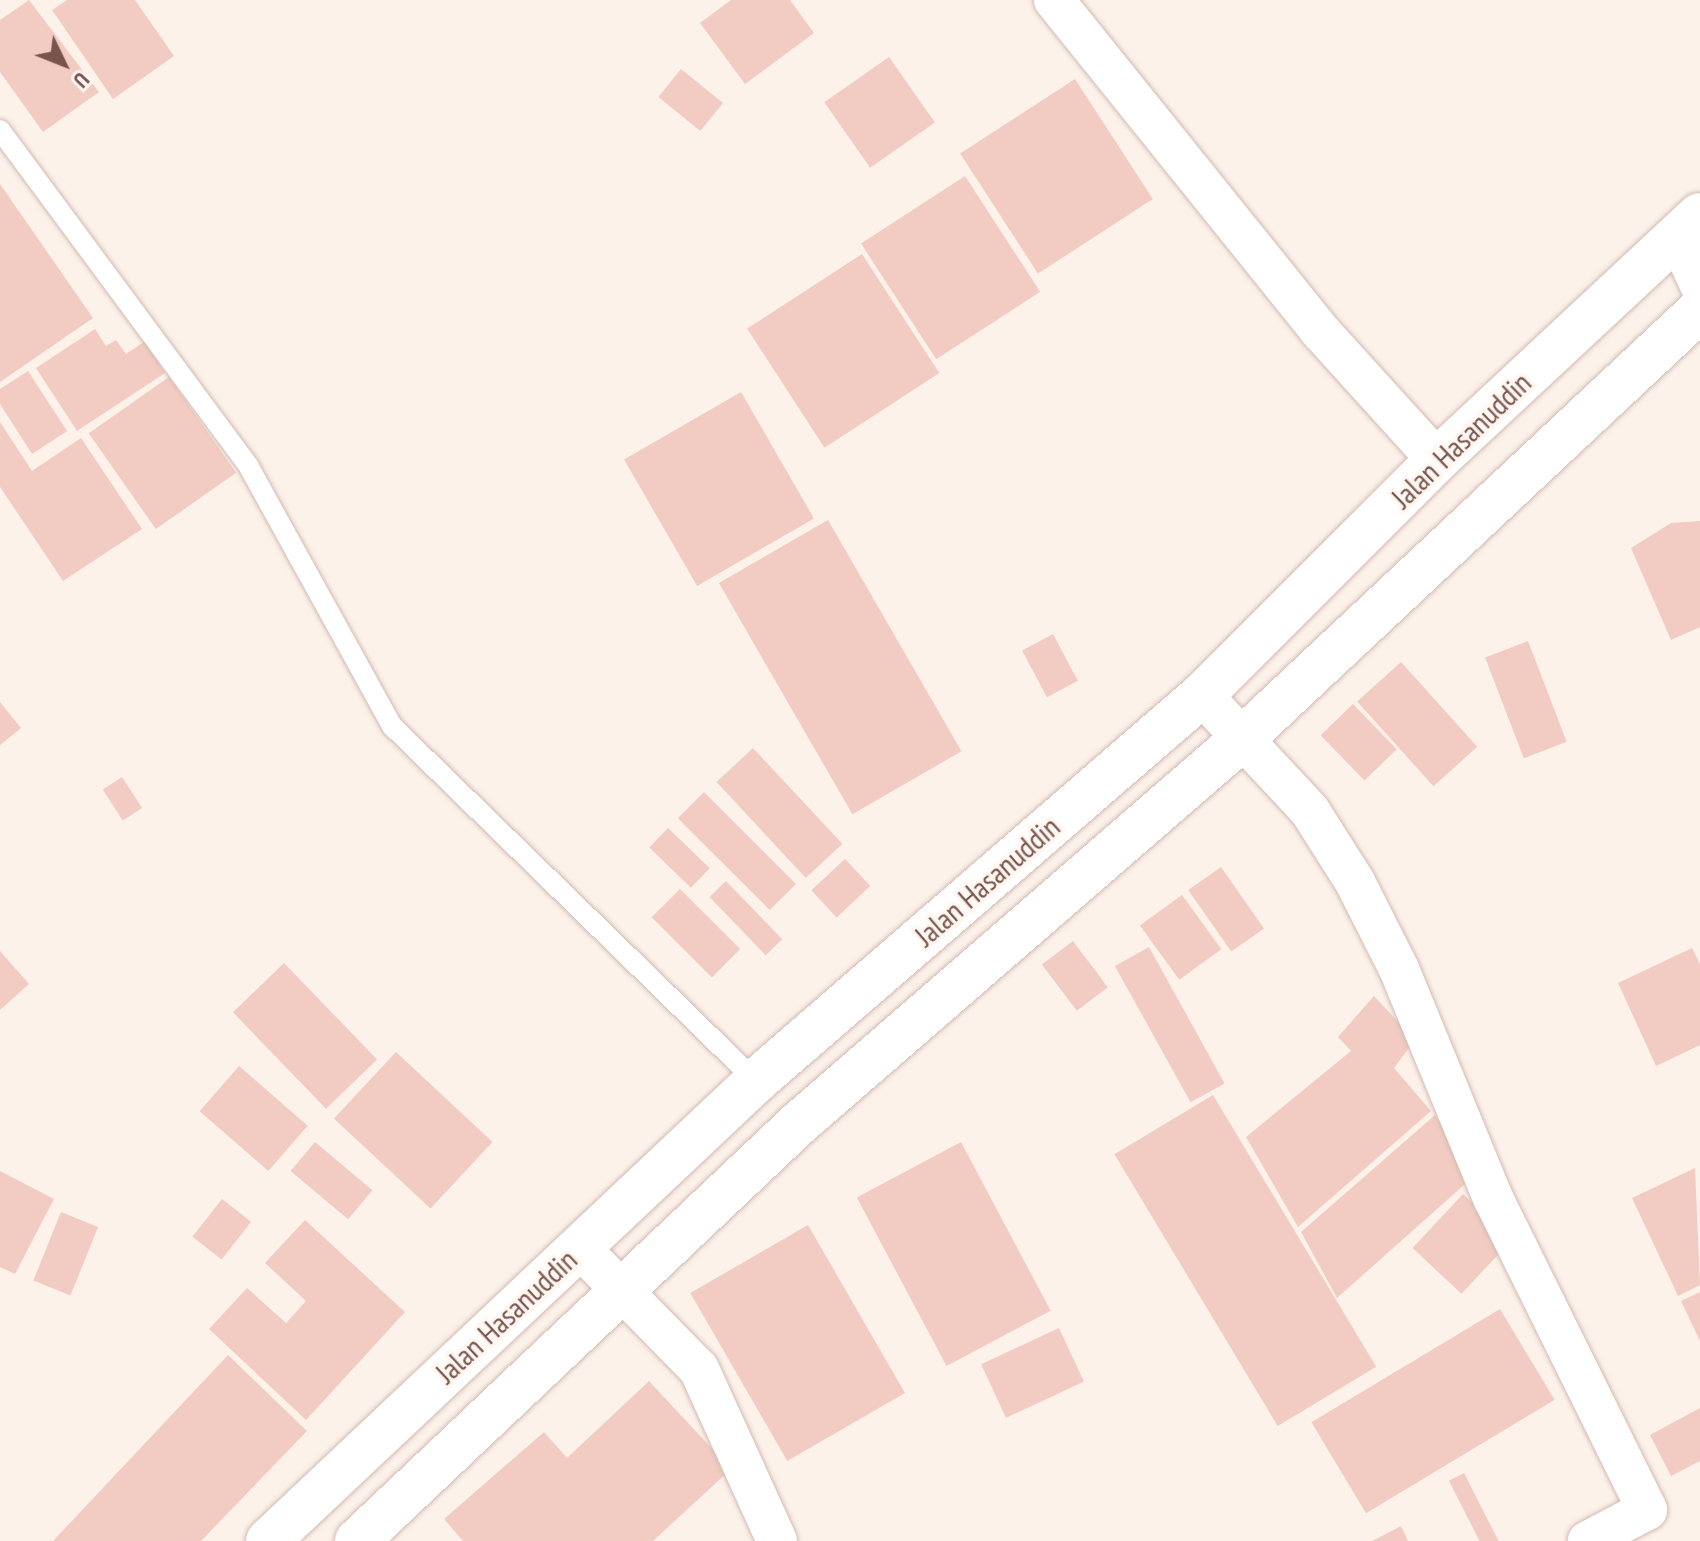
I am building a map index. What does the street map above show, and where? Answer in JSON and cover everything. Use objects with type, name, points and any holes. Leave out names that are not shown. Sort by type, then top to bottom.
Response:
[{"type":"street","points":[[1054,0],[1273,274],[1437,460]]},
{"type":"street","points":[[1689,226],[1700,285]]},
{"type":"street","name":"Jalan Hasanuddin","points":[[268,1541],[756,1081],[1202,695],[1437,460],[1689,226]]},
{"type":"street","name":"Jalan Hasanuddin","points":[[357,1541],[798,1124],[1242,739],[1700,310]]},
{"type":"street","points":[[1202,695],[1310,811],[1355,882],[1399,969],[1493,1198],[1654,1526],[1588,1541]]},
{"type":"street","points":[[579,1247],[699,1369],[777,1541]]},
{"type":"lane","points":[[0,130],[249,467],[392,726],[756,1081]]},
{"type":"building","points":[[29,0],[99,92],[43,132],[0,72],[0,20]]},
{"type":"building","points":[[67,0],[135,0],[174,56],[113,99],[52,10]]},
{"type":"building","points":[[731,0],[790,0],[814,33],[745,84],[700,23]]},
{"type":"building","points":[[889,57],[935,123],[870,168],[824,102]]},
{"type":"building","points":[[681,69],[723,103],[700,131],[658,97]]},
{"type":"building","points":[[1075,79],[1153,199],[1038,274],[960,154]]},
{"type":"building","points":[[965,176],[1040,292],[936,359],[861,244]]},
{"type":"building","points":[[0,184],[93,318],[0,382]]},
{"type":"building","points":[[862,254],[939,373],[824,448],[747,329]]},
{"type":"building","points":[[95,329],[106,346],[116,340],[126,354],[145,341],[165,373],[77,431],[36,368]]},
{"type":"building","points":[[28,371],[67,431],[32,454],[0,404],[0,389]]},
{"type":"building","points":[[169,377],[236,473],[156,529],[89,433]]},
{"type":"building","points":[[741,392],[814,518],[697,586],[624,459]]},
{"type":"building","points":[[0,422],[32,471],[81,438],[142,529],[63,581],[0,487]]},
{"type":"building","points":[[828,520],[962,751],[852,814],[719,583]]},
{"type":"building","points":[[1700,521],[1700,627],[1671,640],[1631,548],[1671,523]]},
{"type":"building","points":[[1053,634],[1078,681],[1047,697],[1022,650]]},
{"type":"building","points":[[1528,641],[1567,742],[1524,758],[1485,657]]},
{"type":"building","points":[[1401,662],[1477,747],[1433,786],[1357,701]]},
{"type":"building","points":[[0,702],[21,728],[0,745]]},
{"type":"building","points":[[1353,704],[1397,749],[1364,781],[1321,735]]},
{"type":"building","points":[[753,748],[842,844],[806,878],[716,782]]},
{"type":"building","points":[[122,777],[142,808],[123,821],[103,790]]},
{"type":"building","points":[[704,792],[796,884],[770,910],[678,818]]},
{"type":"building","points":[[668,828],[710,868],[691,888],[649,847]]},
{"type":"building","points":[[845,859],[870,886],[837,917],[811,890]]},
{"type":"building","points":[[1221,867],[1264,928],[1231,951],[1188,890]]},
{"type":"building","points":[[726,881],[782,939],[766,955],[709,897]]},
{"type":"building","points":[[680,889],[740,949],[712,977],[652,917]]},
{"type":"building","points":[[1182,895],[1221,949],[1179,980],[1140,926]]},
{"type":"building","points":[[1073,941],[1108,987],[1077,1011],[1042,964]]},
{"type":"building","points":[[1149,947],[1225,1083],[1191,1102],[1115,966]]},
{"type":"building","points":[[1692,948],[1700,964],[1700,1045],[1656,1066],[1618,983]]},
{"type":"building","points":[[0,951],[29,984],[0,1010]]},
{"type":"building","points":[[284,963],[377,1059],[326,1109],[233,1012]]},
{"type":"building","points":[[1374,996],[1415,1040],[1394,1068],[1431,1111],[1298,1227],[1246,1137],[1351,1051],[1338,1037]]},
{"type":"building","points":[[396,1052],[493,1142],[430,1209],[334,1119]]},
{"type":"building","points":[[239,1066],[308,1126],[268,1171],[200,1111]]},
{"type":"building","points":[[1213,1095],[1376,1367],[1278,1426],[1114,1154]]},
{"type":"building","points":[[1435,1115],[1473,1177],[1337,1298],[1301,1232]]},
{"type":"building","points":[[315,1142],[372,1190],[348,1219],[291,1171]]},
{"type":"building","points":[[961,1142],[1051,1311],[946,1366],[857,1197]]},
{"type":"building","points":[[1695,1168],[1700,1285],[1678,1296],[1632,1198]]},
{"type":"building","points":[[0,1171],[54,1199],[15,1274],[0,1267]]},
{"type":"building","points":[[1463,1194],[1512,1240],[1462,1294],[1413,1248]]},
{"type":"building","points":[[222,1199],[251,1222],[222,1260],[192,1237]]},
{"type":"building","points":[[61,1212],[98,1227],[70,1296],[33,1281]]},
{"type":"building","points":[[305,1220],[405,1312],[306,1420],[209,1329],[247,1288],[286,1323],[306,1301],[265,1263]]},
{"type":"building","points":[[808,1225],[905,1393],[787,1461],[690,1293]]},
{"type":"building","points":[[1700,1292],[1700,1341],[1681,1301]]},
{"type":"building","points":[[1500,1309],[1555,1400],[1366,1513],[1311,1422]]},
{"type":"building","points":[[1059,1328],[1084,1381],[1006,1418],[981,1364]]},
{"type":"building","points":[[228,1355],[307,1431],[201,1541],[53,1541]]},
{"type":"building","points":[[649,1381],[731,1469],[653,1541],[463,1541],[444,1519],[544,1432],[567,1458]]},
{"type":"building","points":[[1700,1408],[1700,1461],[1671,1476],[1650,1435]]},
{"type":"building","points":[[1464,1473],[1499,1541],[1480,1541],[1449,1481]]},
{"type":"building","points":[[1401,1526],[1408,1541],[1372,1541]]}]
